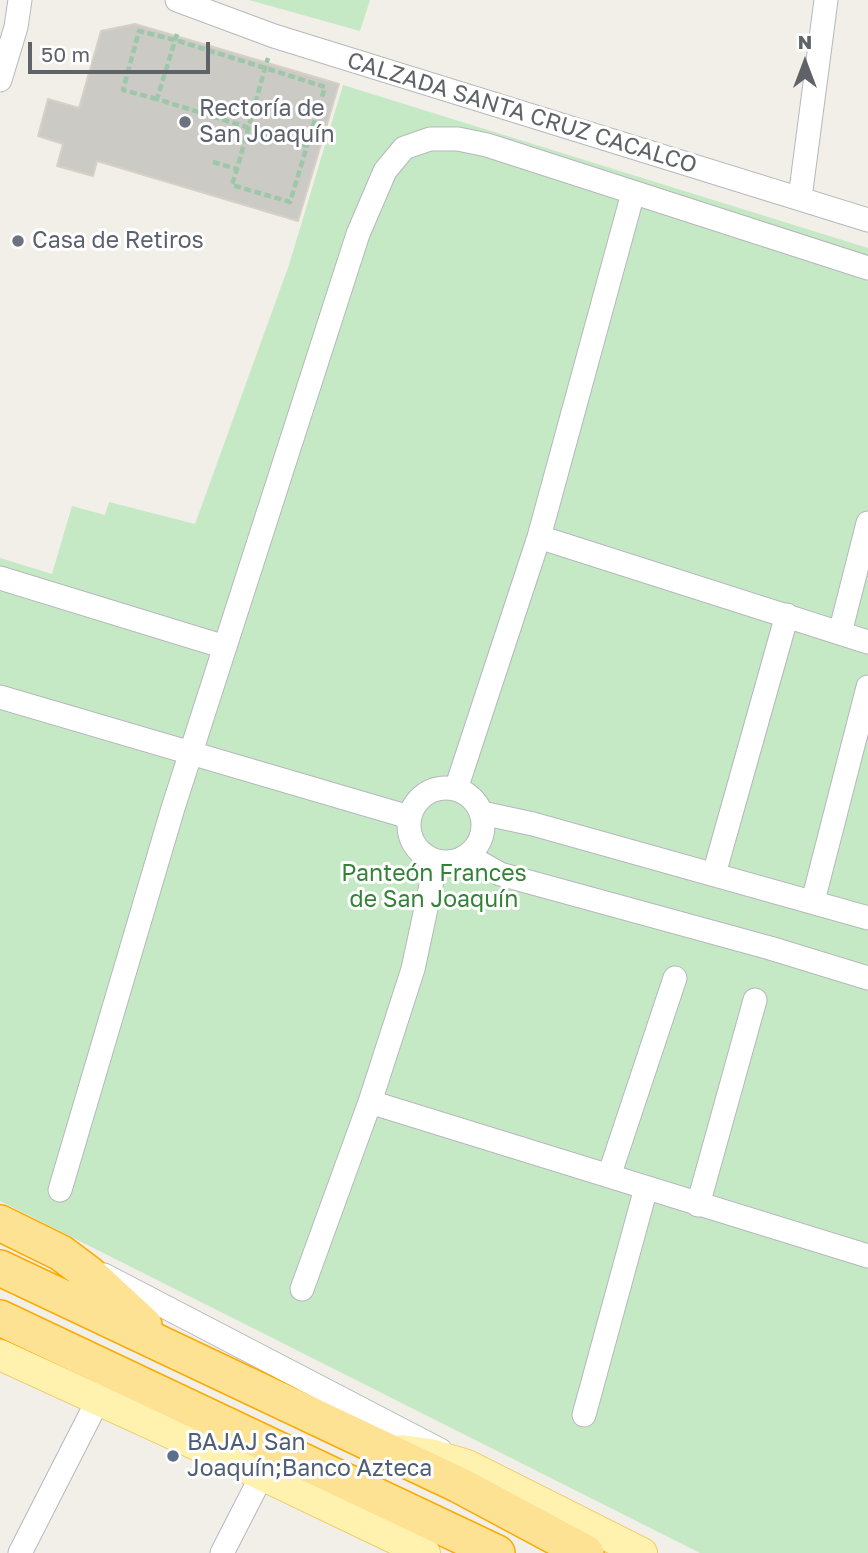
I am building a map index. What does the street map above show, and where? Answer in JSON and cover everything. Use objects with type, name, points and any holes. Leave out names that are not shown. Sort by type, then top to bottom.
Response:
[{"type":"highway","points":[[0,1223],[61,1253],[89,1274],[167,1346]]},
{"type":"highway","points":[[0,1268],[459,1485],[586,1553]]},
{"type":"highway","points":[[0,1318],[497,1553]]},
{"type":"highway","points":[[0,1326],[42,1339]]},
{"type":"main road","points":[[0,1355],[425,1553]]},
{"type":"main road","points":[[377,1446],[430,1454],[467,1465],[642,1553]]},
{"type":"street","points":[[0,80],[16,27],[20,0]]},
{"type":"street","name":"CALZADA SANTA CRUZ CACALCO","points":[[177,0],[274,36],[868,220]]},
{"type":"street","points":[[800,198],[826,0]]},
{"type":"street","points":[[60,1190],[190,753],[358,234],[385,172],[404,148],[430,139],[458,139],[487,145],[868,268]]},
{"type":"street","points":[[456,789],[539,537],[633,193]]},
{"type":"street","points":[[840,633],[868,523]]},
{"type":"street","points":[[539,537],[868,642]]},
{"type":"street","points":[[0,578],[225,647]]},
{"type":"street","points":[[714,874],[787,615]]},
{"type":"street","points":[[813,901],[868,687]]},
{"type":"street","points":[[0,696],[409,817]]},
{"type":"street","points":[[441,788],[456,789],[473,799],[482,813],[484,829],[479,844],[468,856],[453,863],[436,862],[423,855],[413,844],[409,817],[416,803],[427,793],[441,788]]},
{"type":"street","points":[[482,813],[533,824],[868,918]]},
{"type":"street","points":[[468,856],[500,874],[770,948],[868,978]]},
{"type":"street","points":[[302,1289],[370,1102],[412,969],[436,862]]},
{"type":"street","points":[[609,1176],[675,978]]},
{"type":"street","points":[[698,1205],[755,1000]]},
{"type":"street","points":[[370,1102],[868,1256]]},
{"type":"street","points":[[584,1415],[646,1188]]},
{"type":"street","points":[[0,1237],[89,1274]]},
{"type":"street","points":[[61,1253],[467,1465]]},
{"type":"street","points":[[20,1553],[98,1400]]},
{"type":"street","points":[[222,1553],[262,1475]]},
{"type":"path","points":[[267,60],[265,68],[249,127],[232,185],[290,202],[325,87],[265,68],[175,40],[139,31],[123,90],[158,99],[249,127],[307,146]]},
{"type":"path","points":[[158,99],[177,34]]},
{"type":"path","points":[[213,162],[237,169]]},
{"type":"green space","points":[[249,0],[370,0],[360,31]]},
{"type":"green space","name":"Panteón Frances de San Joaquín","points":[[343,85],[868,248],[868,1553],[700,1553],[0,1201],[0,558],[52,574],[72,506],[105,515],[109,502],[195,524],[289,265]]},
{"type":"building","name":"Rectoría de San Joaquín","points":[[135,24],[339,84],[298,221],[97,161],[93,176],[57,166],[63,144],[38,136],[48,99],[79,108],[101,31]]},
{"type":"place","name":"Rectoría de San Joaquín","points":[[185,122]]},
{"type":"place","name":"Casa de Retiros","points":[[18,241]]},
{"type":"place","name":"BAJAJ San Joaquín;Banco Azteca","points":[[173,1456]]}]
